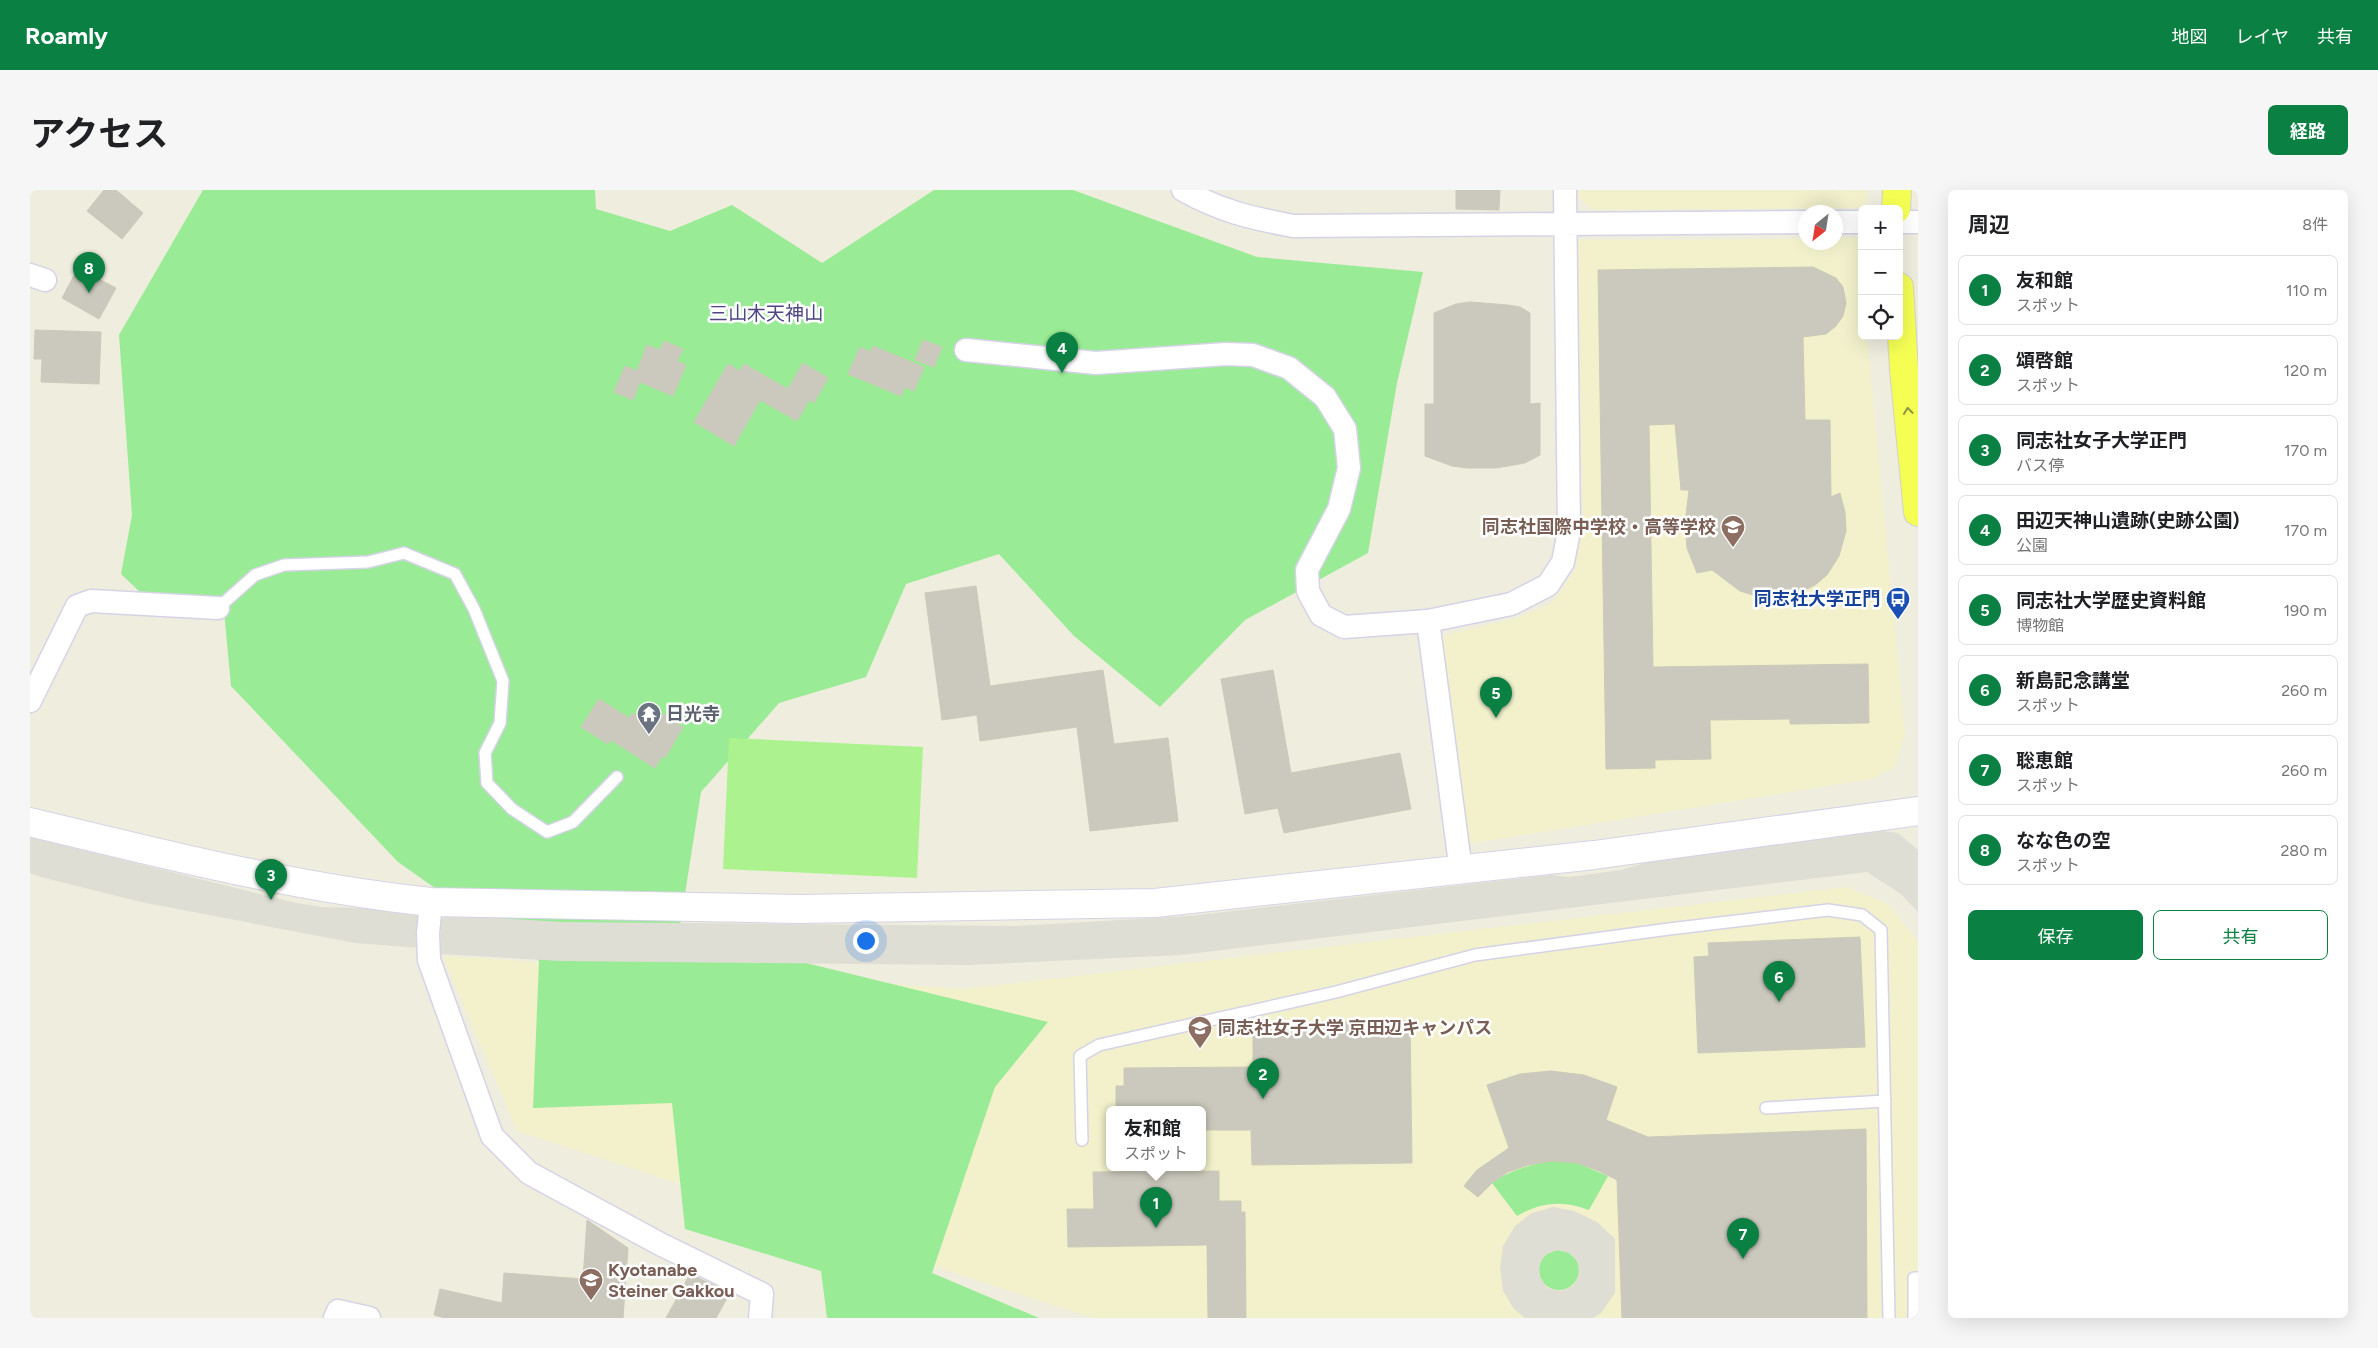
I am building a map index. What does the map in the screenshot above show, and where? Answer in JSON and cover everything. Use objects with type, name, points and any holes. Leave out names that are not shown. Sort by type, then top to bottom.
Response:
[{"type":"main road","points":[[1896,205],[1897,190]]},
{"type":"main road","points":[[1899,295],[1904,370],[1918,512]]},
{"type":"street","points":[[1182,190],[1240,216],[1293,226],[1798,222]]},
{"type":"street","points":[[966,350],[1096,363],[1226,354],[1253,355],[1289,368],[1325,397],[1345,429],[1350,468],[1339,509],[1307,570],[1308,591],[1321,615],[1344,627],[1428,621],[1511,604],[1548,585],[1562,562],[1569,531],[1565,190]]},
{"type":"street","points":[[1843,222],[1858,222]]},
{"type":"street","points":[[1903,222],[1918,222]]},
{"type":"street","points":[[30,701],[77,606],[92,601],[218,608]]},
{"type":"street","points":[[1428,621],[1461,870]]},
{"type":"street","points":[[30,822],[248,874],[371,896],[431,902],[799,910],[1154,903],[1594,855],[1918,811]]},
{"type":"street","points":[[431,902],[428,933],[429,960],[492,1136],[529,1173],[660,1244],[762,1294],[760,1318]]},
{"type":"street","points":[[335,1318],[338,1311],[369,1318]]},
{"type":"lane","points":[[218,608],[255,575],[284,565],[368,562],[404,553],[455,574],[474,609],[503,681],[500,722],[486,753],[487,782],[512,809],[547,832],[573,822],[617,777]]},
{"type":"lane","points":[[1082,1140],[1080,1056],[1099,1045],[1336,992],[1475,955],[1828,910],[1862,915],[1881,930],[1889,1318]]},
{"type":"lane","points":[[1766,1108],[1886,1101]]},
{"type":"lane","points":[[1914,1318],[1914,1278],[1918,1278]]},
{"type":"shaded area","points":[[1576,190],[1867,190],[1866,205],[1858,205],[1858,208],[1843,208],[1843,205],[1798,205],[1798,208],[1593,210],[1576,195]]},
{"type":"shaded area","name":"同志社国際中学校・高等学校","points":[[1843,238],[1858,238],[1858,340],[1867,340],[1905,734],[1895,767],[1871,779],[1468,844],[1441,636],[1517,618],[1552,603],[1575,570],[1583,526],[1577,240],[1798,239],[1798,250],[1843,250]]},
{"type":"shaded area","points":[[1869,829],[1898,833],[1918,850],[1918,912],[1901,894],[1867,872],[1181,955],[968,965],[561,961],[440,954],[441,923],[442,919],[447,915],[563,922],[1015,926],[1189,916],[1550,875],[1569,877],[1621,870],[1669,856]]},
{"type":"shaded area","points":[[30,837],[296,903],[322,907],[393,909],[415,912],[420,920],[420,948],[355,943],[141,902],[41,877],[30,873]]},
{"type":"shaded area","name":"同志社女子大学 京田辺キャンパス","points":[[1847,887],[1888,904],[1918,942],[1918,1318],[1093,1318],[517,1131],[443,956],[963,989]]},
{"type":"shaded area","points":[[1553,1207],[1574,1211],[1597,1222],[1615,1239],[1615,1293],[1601,1313],[1593,1318],[1525,1318],[1514,1309],[1503,1291],[1500,1268],[1503,1246],[1515,1226],[1532,1213]],"holes":[[[1557,1250],[1569,1253],[1578,1262],[1579,1275],[1573,1286],[1561,1291],[1548,1288],[1540,1278],[1539,1265],[1545,1255]]]},
{"type":"green space","points":[[203,190],[595,190],[596,209],[670,231],[732,205],[822,263],[934,190],[1073,190],[1257,257],[1423,272],[1397,383],[1368,553],[1245,620],[1160,707],[1074,636],[999,554],[906,584],[866,677],[779,703],[701,792],[679,932],[1048,1022],[995,1087],[932,1273],[1039,1318],[827,1318],[821,1271],[685,1229],[672,1103],[533,1108],[539,961],[398,862],[231,686],[224,611],[140,592],[121,574],[132,515],[119,335]]},
{"type":"green space","points":[[729,738],[923,747],[917,878],[723,869]]},
{"type":"green space","points":[[1552,1161],[1577,1163],[1608,1176],[1589,1210],[1570,1205],[1552,1204],[1543,1205],[1517,1216],[1492,1183],[1520,1169]]},
{"type":"green space","points":[[1555,1250],[1563,1250],[1570,1253],[1576,1259],[1579,1270],[1576,1281],[1570,1287],[1563,1290],[1555,1290],[1548,1287],[1542,1281],[1539,1274],[1539,1266],[1542,1259],[1548,1253]]},
{"type":"building","points":[[104,190],[116,190],[143,213],[122,239],[87,211]]},
{"type":"building","points":[[1456,190],[1500,190],[1499,210],[1456,209]]},
{"type":"building","points":[[1813,267],[1836,278],[1843,287],[1846,303],[1843,316],[1836,326],[1826,334],[1803,337],[1805,420],[1830,420],[1831,497],[1840,493],[1845,512],[1846,531],[1839,556],[1827,575],[1815,585],[1797,594],[1780,598],[1759,597],[1740,591],[1712,570],[1697,573],[1687,548],[1685,524],[1689,490],[1681,490],[1675,424],[1649,425],[1653,667],[1868,664],[1869,723],[1790,724],[1790,719],[1710,720],[1711,759],[1655,760],[1655,768],[1606,769],[1598,270]]},
{"type":"building","points":[[78,268],[116,288],[99,319],[62,298]]},
{"type":"building","points":[[1470,302],[1520,307],[1530,313],[1530,404],[1540,403],[1540,455],[1525,463],[1496,468],[1468,468],[1452,466],[1425,456],[1425,404],[1434,404],[1434,313],[1456,304]]},
{"type":"building","points":[[35,330],[101,332],[99,384],[41,382],[42,359],[34,359]]},
{"type":"building","points":[[923,340],[942,347],[934,367],[915,360]]},
{"type":"building","points":[[664,341],[683,349],[677,361],[686,365],[673,396],[640,382],[633,400],[614,392],[625,366],[637,371],[647,345],[660,350]]},
{"type":"building","points":[[873,346],[924,367],[914,391],[905,387],[901,396],[848,374],[860,347],[870,352]]},
{"type":"building","points":[[803,363],[828,378],[814,403],[809,400],[797,421],[760,400],[734,446],[694,422],[728,364],[740,371],[744,364],[788,389]]},
{"type":"building","points":[[976,586],[990,686],[1103,670],[1114,744],[1168,738],[1178,821],[1090,831],[1077,727],[980,741],[977,715],[942,720],[925,593]]},
{"type":"building","points":[[1273,670],[1291,773],[1400,753],[1411,809],[1284,833],[1278,808],[1245,814],[1221,679]]},
{"type":"building","name":"日光寺","points":[[599,699],[629,718],[632,713],[655,727],[663,714],[683,727],[665,758],[662,756],[655,768],[611,740],[608,744],[581,727]]},
{"type":"building","points":[[1860,937],[1865,1047],[1698,1053],[1694,957],[1709,956],[1708,943]]},
{"type":"building","points":[[1410,1021],[1412,1163],[1252,1165],[1251,1130],[1206,1130],[1206,1106],[1116,1106],[1116,1086],[1124,1086],[1124,1068],[1253,1067],[1253,1022]]},
{"type":"building","points":[[1551,1071],[1584,1075],[1617,1087],[1606,1120],[1648,1137],[1866,1129],[1867,1318],[1622,1318],[1617,1180],[1577,1163],[1552,1161],[1528,1165],[1508,1172],[1492,1183],[1478,1197],[1464,1186],[1477,1170],[1509,1148],[1487,1085],[1520,1074]]},
{"type":"building","points":[[1219,1171],[1219,1201],[1241,1201],[1241,1212],[1245,1212],[1246,1318],[1208,1318],[1207,1245],[1068,1247],[1067,1209],[1094,1209],[1093,1172]]},
{"type":"building","points":[[587,1220],[628,1248],[623,1318],[445,1318],[434,1315],[440,1289],[502,1303],[504,1273],[583,1279]]},
{"type":"building","points":[[690,1274],[730,1293],[716,1318],[666,1318]]},
{"type":"place","name":"なな色の空","points":[[89,293]]},
{"type":"place","name":"田辺天神山遺跡(史跡公園)","points":[[1062,373]]},
{"type":"place","name":"同志社国際中学校・高等学校","points":[[1733,548]]},
{"type":"place","name":"同志社大学正門","points":[[1898,620]]},
{"type":"place","name":"同志社大学歴史資料館","points":[[1496,718]]},
{"type":"place","name":"日光寺","points":[[649,735]]},
{"type":"place","name":"同志社女子大学正門","points":[[271,900]]},
{"type":"place","name":"新島記念講堂","points":[[1779,1002]]},
{"type":"place","name":"同志社女子大学 京田辺キャンパス","points":[[1200,1049]]},
{"type":"place","name":"頌啓館","points":[[1263,1099]]},
{"type":"place","name":"友和館","points":[[1156,1228]]},
{"type":"place","name":"聡恵館","points":[[1743,1259]]},
{"type":"place","name":"Kyotanabe Steiner Gakkou","points":[[591,1301]]},
{"type":"district","name":"三山木天神山","points":[[766,313]]}]
